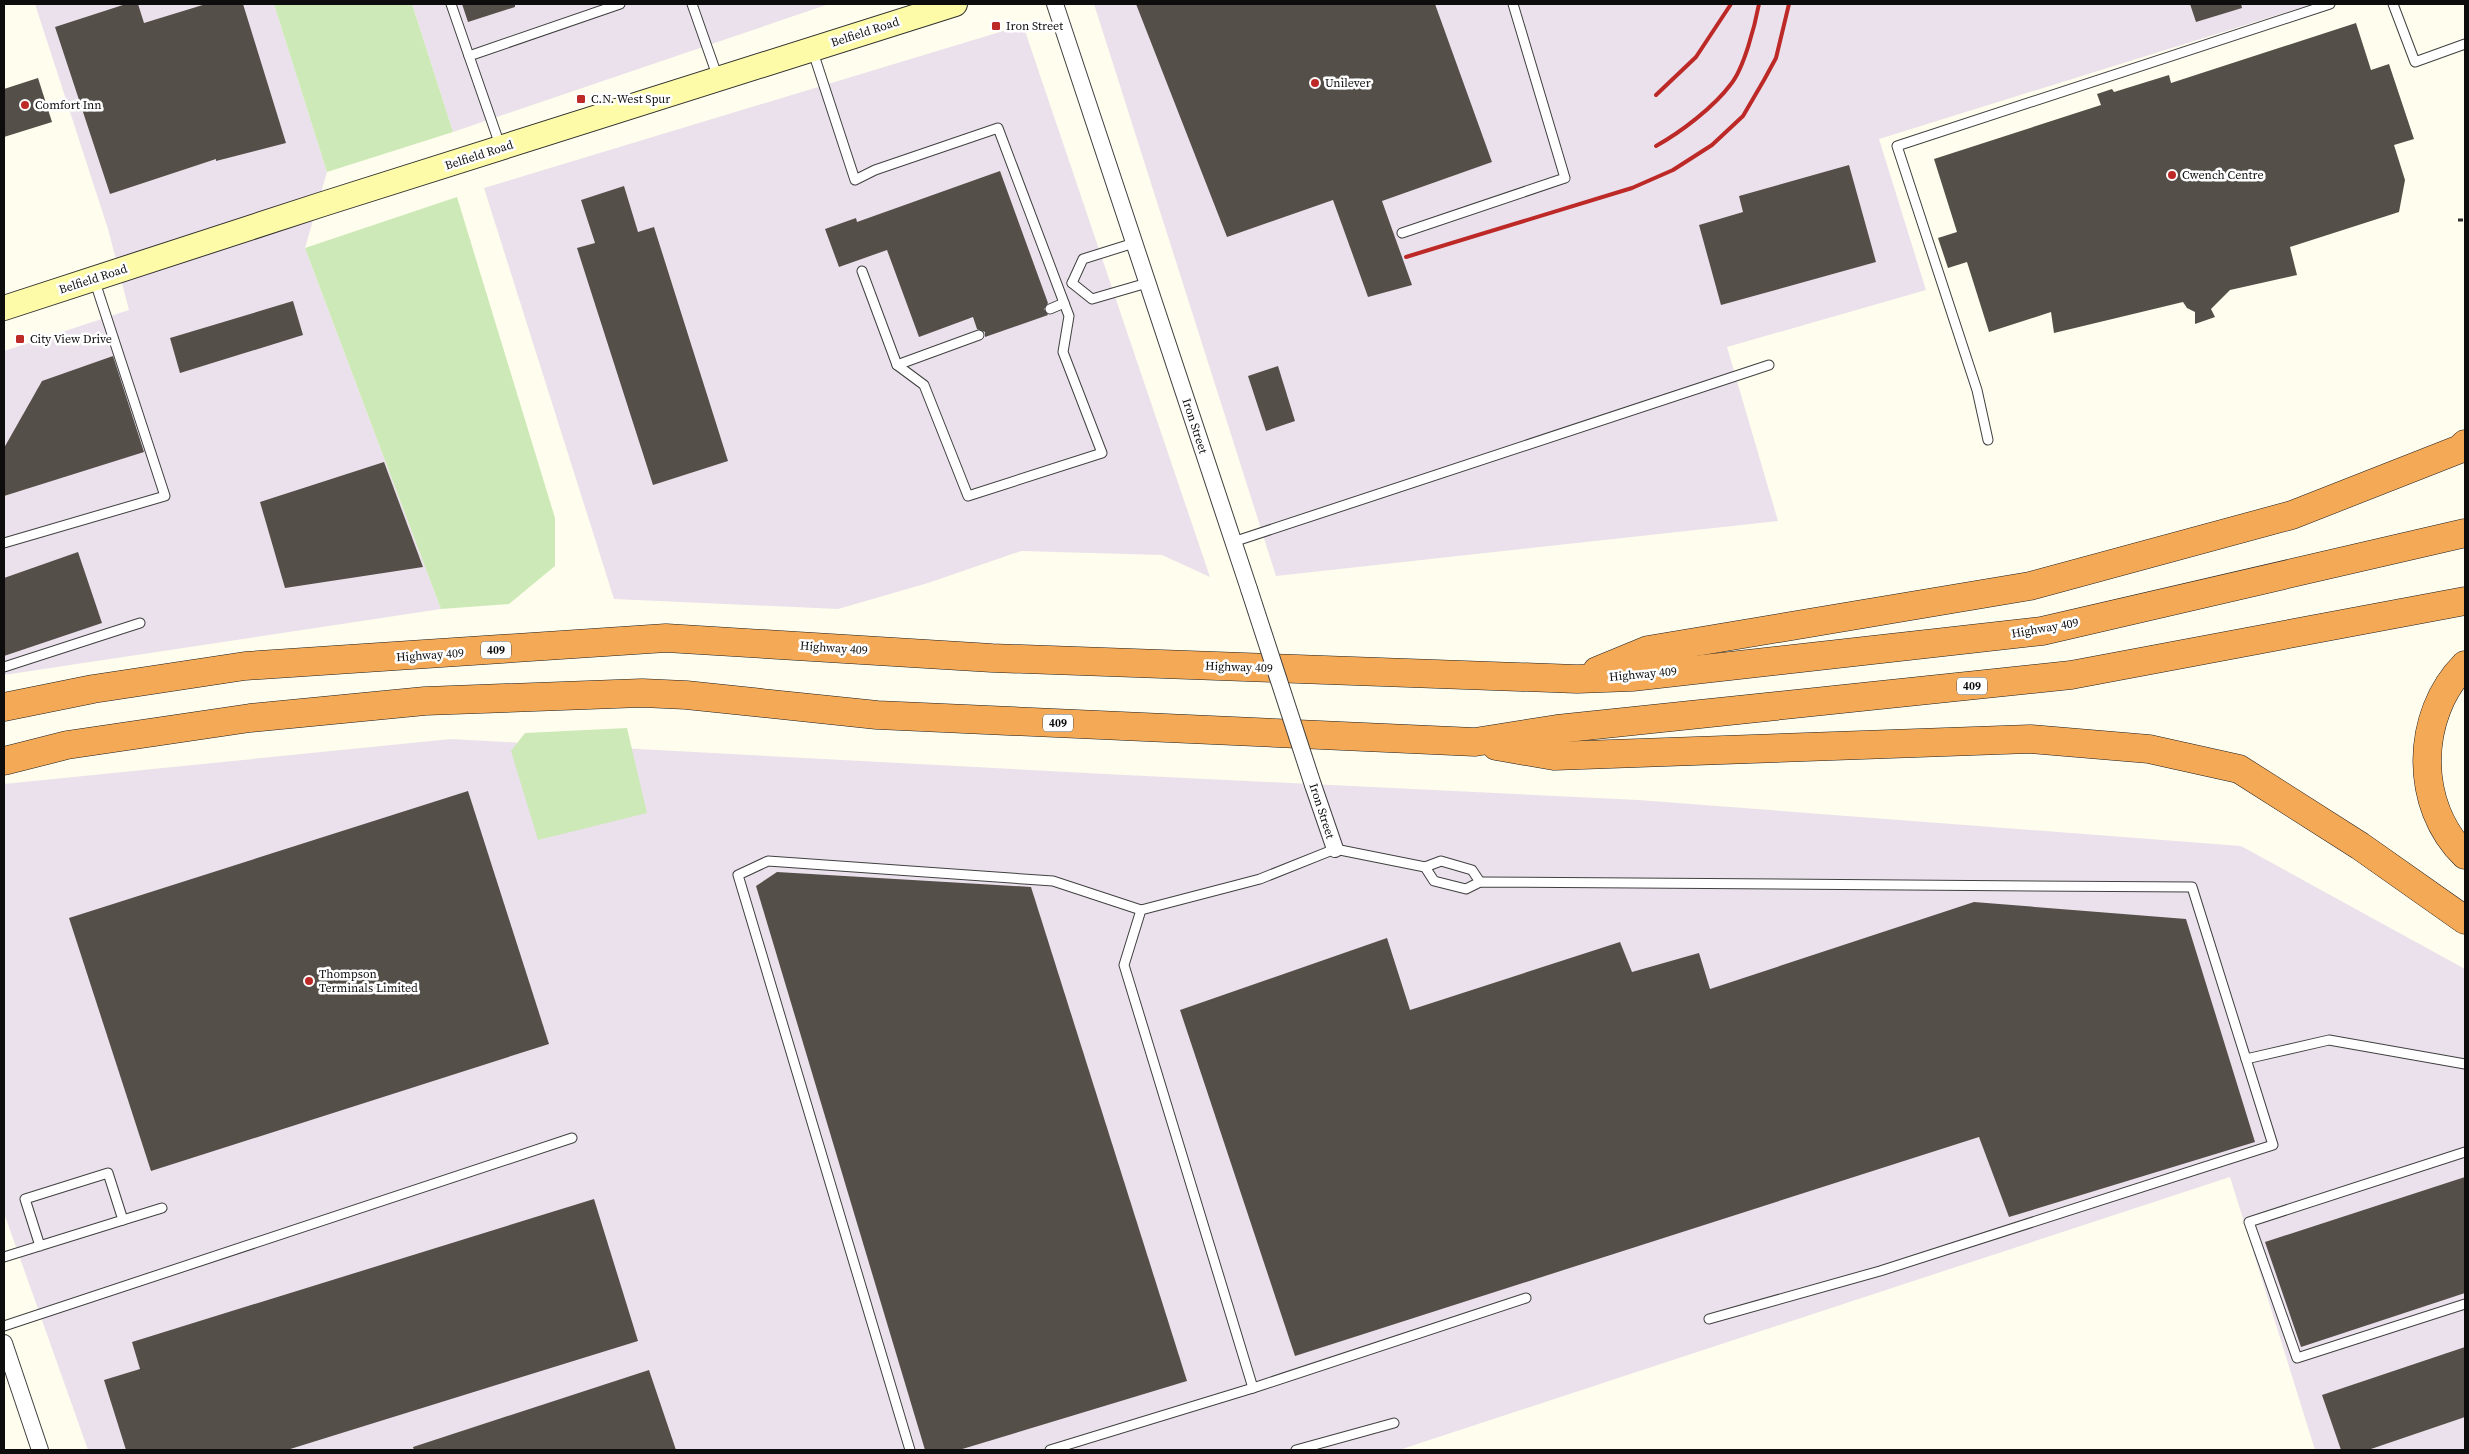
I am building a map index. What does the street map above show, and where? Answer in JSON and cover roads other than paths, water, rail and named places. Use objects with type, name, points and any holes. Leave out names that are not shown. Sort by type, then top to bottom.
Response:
[{"type":"highway","points":[[1577,679],[1648,650],[2030,586],[2292,514],[2460,449],[2465,444]]},
{"type":"highway","name":"Highway 409","points":[[4,707],[93,689],[245,666],[666,638],[992,658],[1577,679],[1632,677],[2042,630],[2465,533]]},
{"type":"highway","name":"409","points":[[4,760],[67,746],[250,718],[425,701],[642,693],[686,695],[877,716],[1475,742],[1558,729],[2071,675],[2465,601]]},
{"type":"highway","points":[[2465,665],[2452,678],[2433,717],[2425,762],[2435,811],[2457,847],[2465,856]]},
{"type":"highway","points":[[1475,742],[1554,756],[2030,738],[2148,749],[2239,769],[2360,846],[2465,920]]},
{"type":"main road","name":"Belfield Road","points":[[4,308],[955,4]]},
{"type":"street","name":"Iron Street","points":[[1055,4],[1335,849]]},
{"type":"street","points":[[4,1344],[40,1450]]},
{"type":"lane","points":[[451,4],[501,148]]},
{"type":"lane","points":[[469,56],[620,4]]},
{"type":"lane","points":[[692,4],[718,79]]},
{"type":"lane","points":[[1402,232],[1565,178],[1513,4]]},
{"type":"lane","points":[[1988,440],[1977,390],[1897,146],[2330,4]]},
{"type":"lane","points":[[2394,4],[2415,62],[2465,44]]},
{"type":"lane","points":[[812,49],[854,180],[875,170],[998,128],[1069,316],[1063,352],[1102,453],[968,496],[924,385],[897,365],[862,271]]},
{"type":"lane","points":[[1072,283],[1082,259],[1134,243]]},
{"type":"lane","points":[[4,543],[166,496],[94,278]]},
{"type":"lane","points":[[1058,287],[1072,283]]},
{"type":"lane","points":[[1072,283],[1092,299],[1147,283]]},
{"type":"lane","points":[[1050,309],[1064,303]]},
{"type":"lane","points":[[897,365],[979,335]]},
{"type":"lane","points":[[1233,542],[1770,365]]},
{"type":"lane","points":[[4,667],[140,623]]},
{"type":"lane","points":[[910,1450],[738,875],[768,861],[1053,881],[1141,910],[1260,878],[1335,849],[1425,867],[1441,861],[1472,870],[1480,882]]},
{"type":"lane","points":[[1425,867],[1434,881],[1466,889],[1480,882],[2192,888],[2273,1145],[1880,1271],[1709,1319]]},
{"type":"lane","points":[[1141,910],[1124,965],[1253,1388]]},
{"type":"lane","points":[[2246,1059],[2329,1040],[2465,1064]]},
{"type":"lane","points":[[4,1326],[572,1138]]},
{"type":"lane","points":[[2465,1152],[2249,1222],[2297,1358],[2465,1304]]},
{"type":"lane","points":[[40,1246],[25,1199],[43,1193],[108,1173],[123,1220]]},
{"type":"lane","points":[[4,1257],[162,1208]]},
{"type":"lane","points":[[1050,1450],[1253,1388],[1526,1298]]},
{"type":"lane","points":[[1296,1450],[1394,1423]]},
{"type":"railway","points":[[1656,95],[1696,57],[1731,4]]},
{"type":"railway","points":[[1656,146],[1676,134],[1696,118],[1716,101],[1731,84],[1745,57],[1759,4]]},
{"type":"railway","points":[[1406,257],[1632,188],[1673,170],[1712,145],[1743,116],[1764,80],[1776,58],[1789,4]]},
{"type":"place","name":"Iron Street","points":[[996,26]]},
{"type":"place","name":"Unilever","points":[[1315,83]]},
{"type":"place","name":"C.N. West Spur","points":[[581,99]]},
{"type":"place","name":"Comfort Inn","points":[[25,105]]},
{"type":"place","name":"Cwench Centre","points":[[2172,175]]},
{"type":"place","name":"City View Drive","points":[[20,339]]},
{"type":"place","name":"Thompson Terminals Limited","points":[[309,981]]}]
